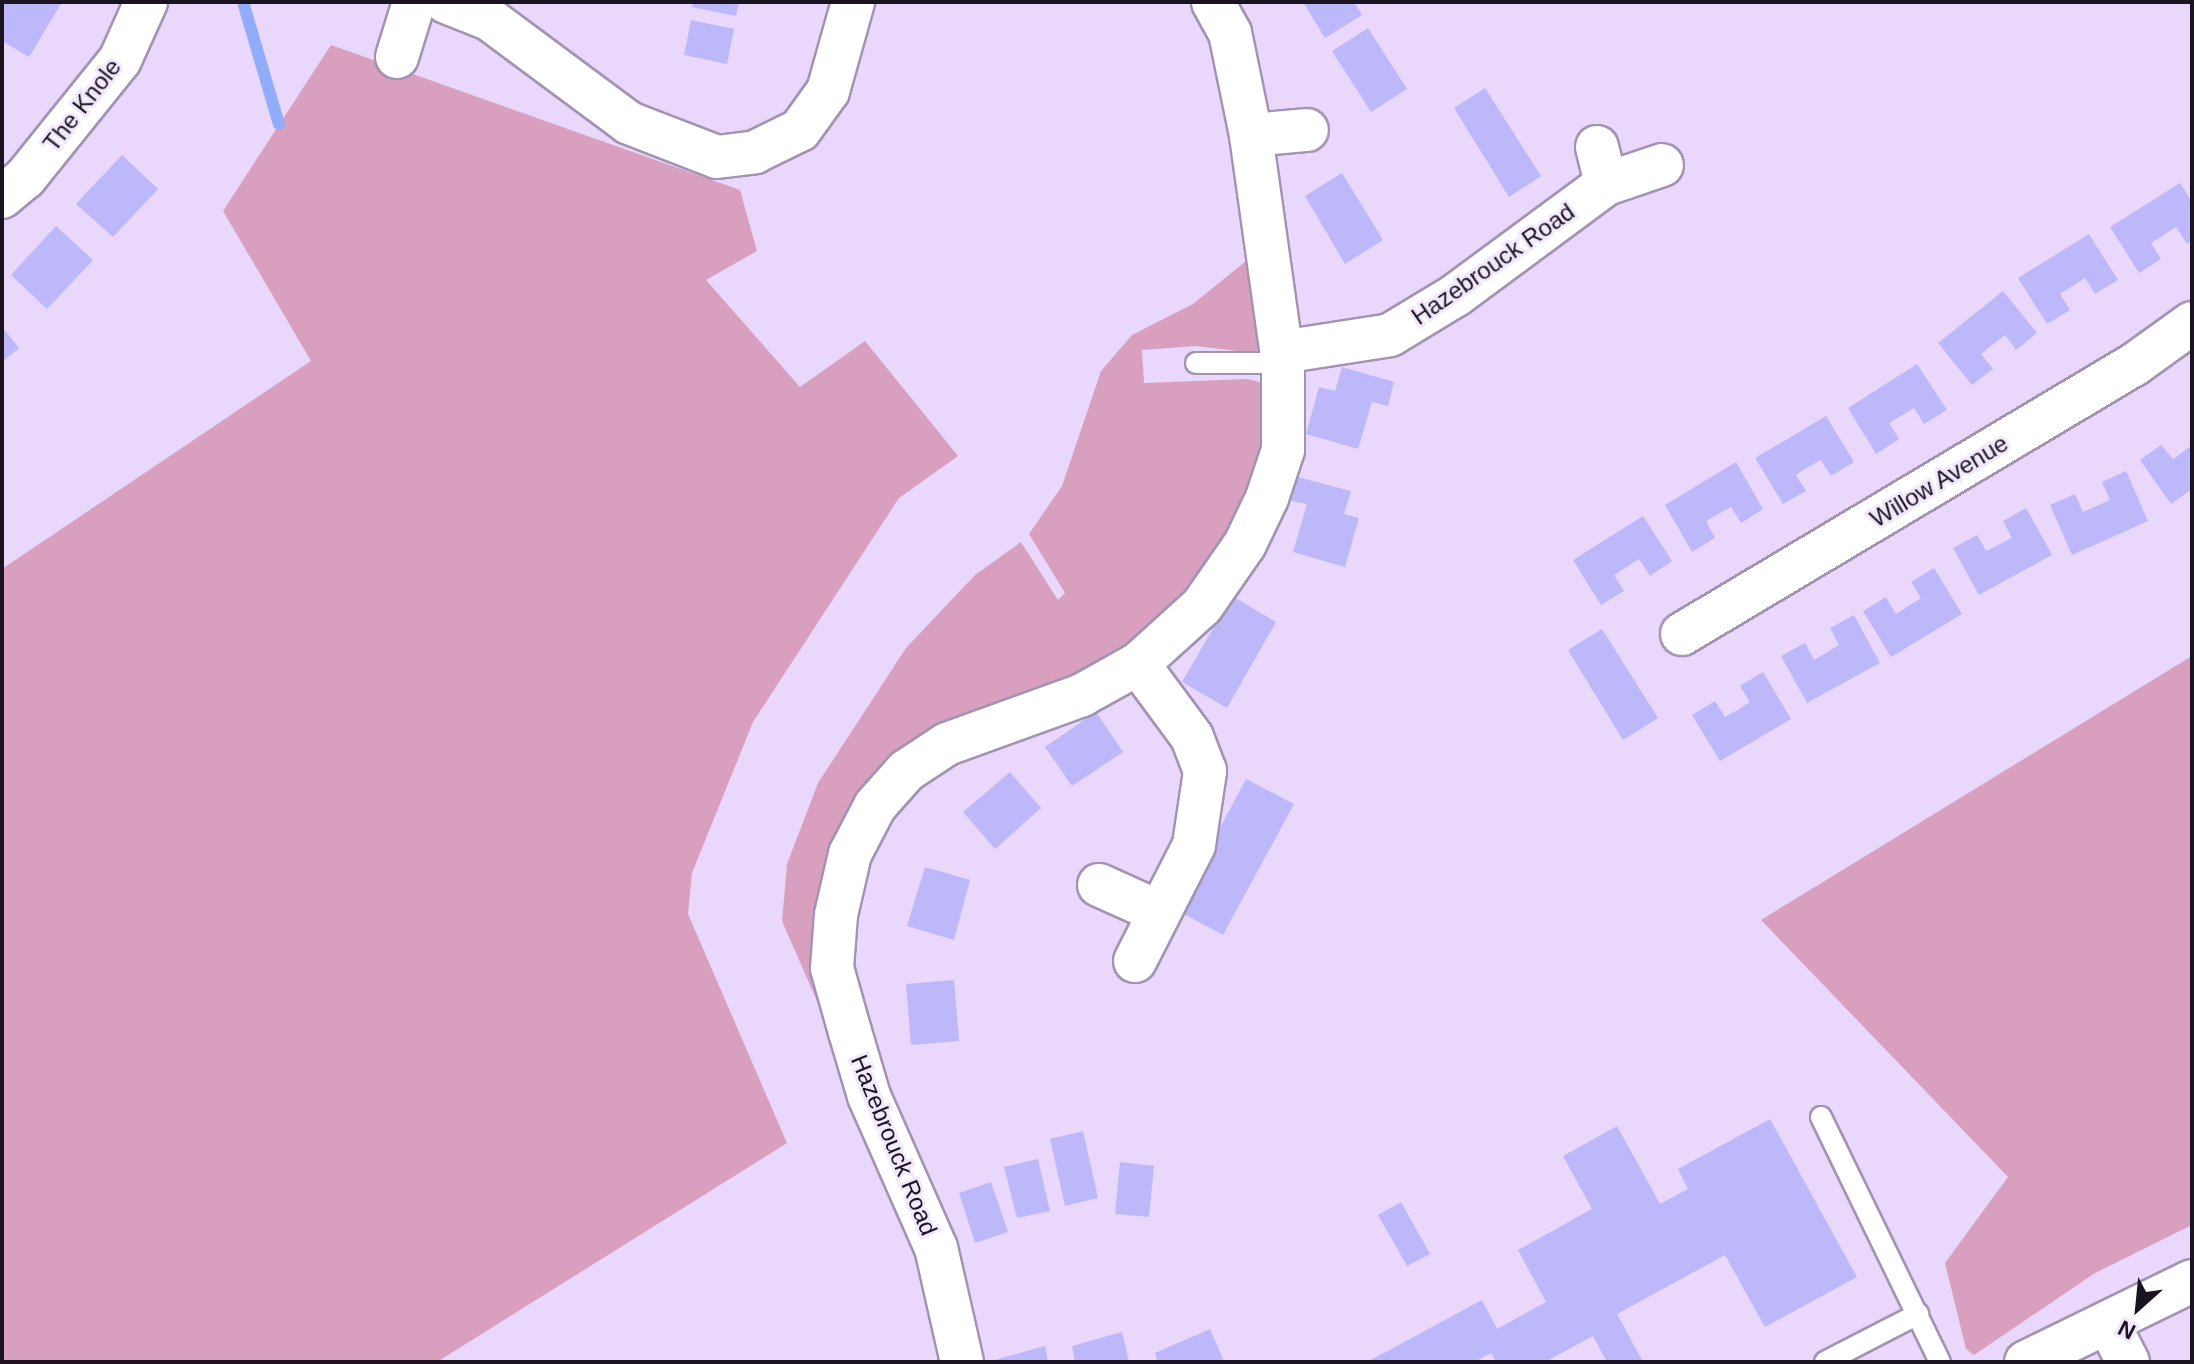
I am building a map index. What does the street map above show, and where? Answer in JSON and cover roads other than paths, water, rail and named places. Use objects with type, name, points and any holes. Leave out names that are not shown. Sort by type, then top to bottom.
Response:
[{"type":"street","name":"The Knole","points":[[2,197],[25,178],[120,60],[146,2]]},
{"type":"street","points":[[397,57],[414,2]]},
{"type":"street","points":[[446,2],[489,19],[629,123],[717,157],[755,152],[800,130],[828,91],[853,2]]},
{"type":"street","name":"Hazebrouck Road","points":[[962,1362],[936,1248],[869,1096],[832,968],[836,915],[850,854],[875,806],[906,771],[947,744],[1082,695],[1138,664],[1202,606],[1245,544],[1267,498],[1283,450],[1282,358],[1251,135],[1230,33],[1213,2]]},
{"type":"street","points":[[1251,135],[1307,130]]},
{"type":"street","name":"Hazebrouck Road","points":[[1282,358],[1390,335],[1456,295],[1601,165],[1662,165]]},
{"type":"street","name":"Willow Avenue","points":[[1682,634],[2135,364],[2192,323]]},
{"type":"street","points":[[1135,961],[1194,845],[1205,771],[1192,737],[1138,664]]},
{"type":"street","points":[[1099,885],[1159,912]]},
{"type":"street","points":[[2026,1362],[2192,1281]]},
{"type":"street","points":[[2108,1323],[2128,1362]]},
{"type":"lane","points":[[1196,363],[1282,358]]},
{"type":"lane","points":[[1821,1117],[1940,1362]]},
{"type":"lane","points":[[1825,1362],[1918,1314]]},
{"type":"waterway","points":[[243,2],[279,124]]}]
